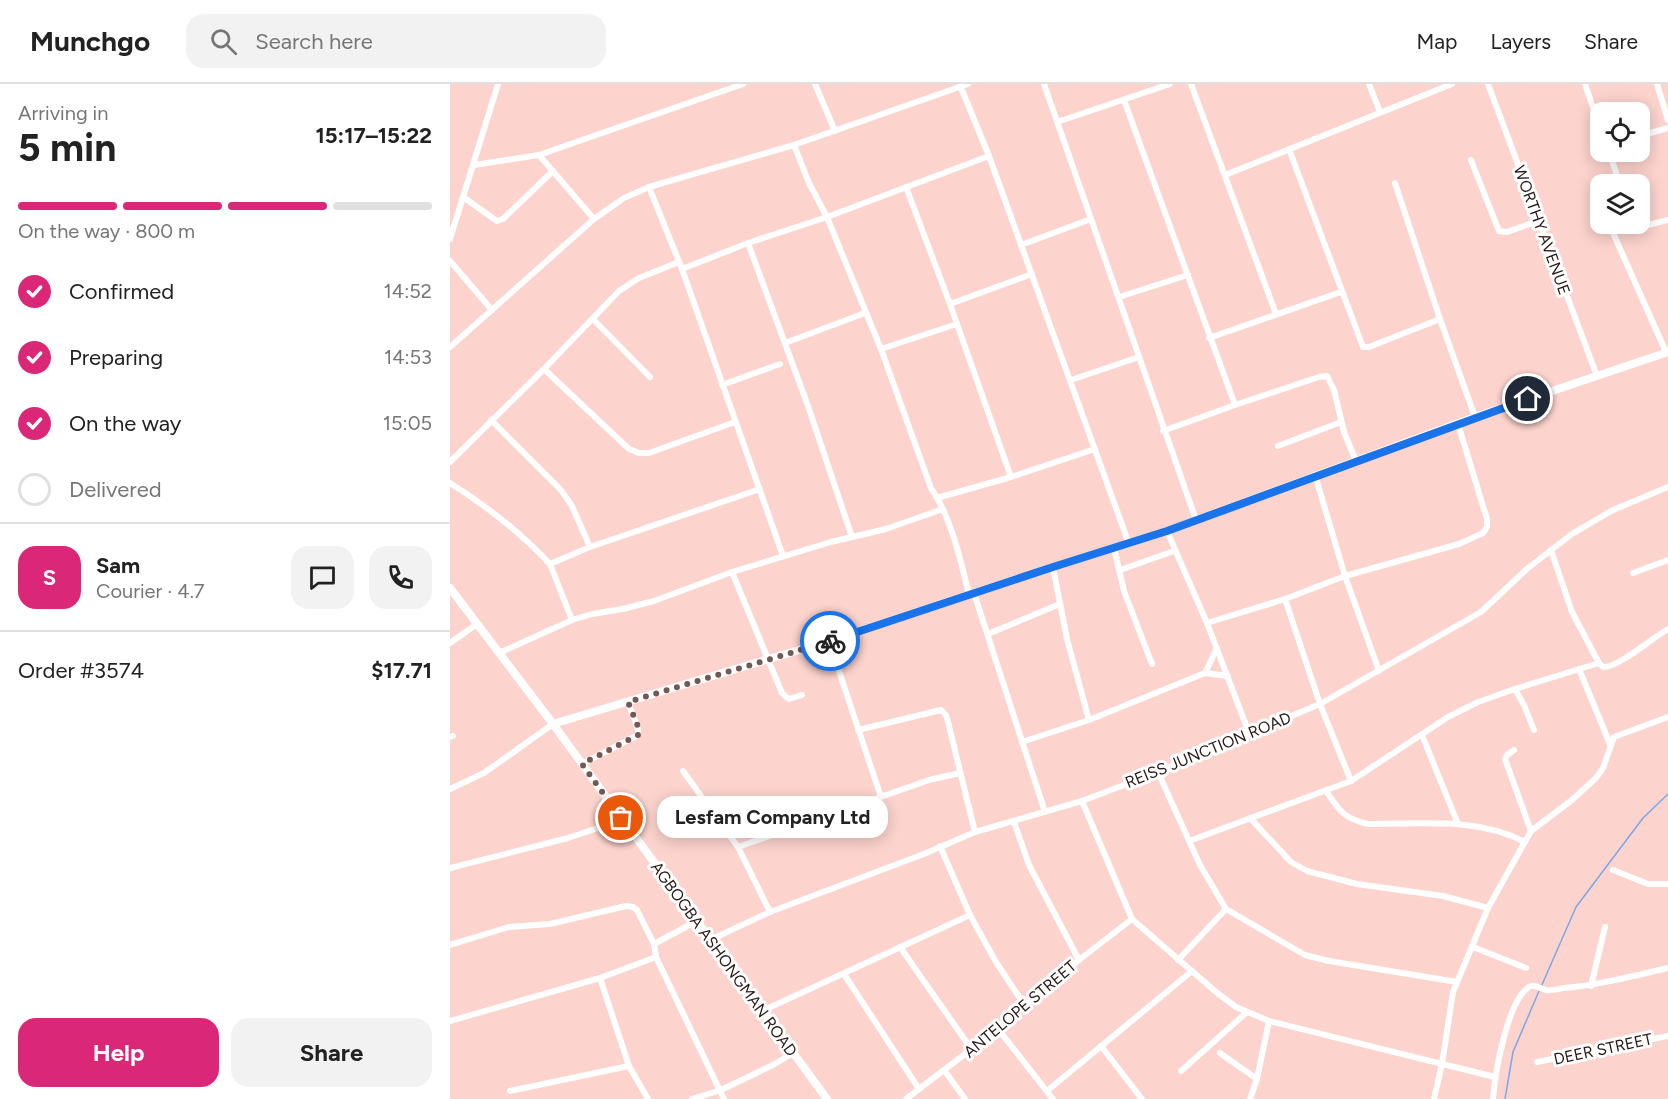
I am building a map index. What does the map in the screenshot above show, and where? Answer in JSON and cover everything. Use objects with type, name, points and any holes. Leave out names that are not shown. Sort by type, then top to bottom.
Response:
[{"type":"street","points":[[450,239],[498,84]]},
{"type":"street","points":[[474,165],[539,155],[744,84]]},
{"type":"street","points":[[815,84],[835,131]]},
{"type":"street","points":[[450,347],[594,219],[624,198],[649,187],[794,145],[968,84]]},
{"type":"street","points":[[1044,84],[1119,297],[1163,431],[1196,520]]},
{"type":"street","points":[[1056,122],[1170,84]]},
{"type":"street","points":[[1191,84],[1276,314]]},
{"type":"street","points":[[1368,84],[1380,112]]},
{"type":"street","points":[[1225,175],[1452,84]]},
{"type":"street","name":"WORTHY AVENUE","points":[[1488,84],[1597,376]]},
{"type":"street","points":[[1585,84],[1591,102]]},
{"type":"street","points":[[1657,84],[1668,120]]},
{"type":"street","points":[[960,85],[989,156],[1129,544]]},
{"type":"street","points":[[1124,100],[1235,405]]},
{"type":"street","points":[[1650,133],[1668,128]]},
{"type":"street","points":[[794,145],[809,183],[827,217],[881,349],[931,488],[943,508],[1046,812]]},
{"type":"street","points":[[1289,149],[1363,347],[1369,347],[1440,319]]},
{"type":"street","points":[[539,155],[594,219]]},
{"type":"street","points":[[450,462],[628,284],[827,217],[989,156]]},
{"type":"street","points":[[1470,160],[1499,231],[1507,232],[1538,221]]},
{"type":"street","points":[[463,197],[497,221],[503,219],[553,171]]},
{"type":"street","points":[[1395,183],[1475,417]]},
{"type":"street","points":[[649,187],[680,265],[783,556]]},
{"type":"street","points":[[906,187],[1011,477]]},
{"type":"street","points":[[1021,245],[1091,219]]},
{"type":"street","points":[[1650,224],[1668,220]]},
{"type":"street","points":[[450,789],[484,773],[553,724],[829,641],[1129,544],[1475,417],[1667,352],[1614,234]]},
{"type":"street","points":[[748,243],[852,537]]},
{"type":"street","points":[[450,261],[492,310]]},
{"type":"street","points":[[950,304],[1032,274]]},
{"type":"street","points":[[1119,297],[1188,275]]},
{"type":"street","points":[[1209,338],[1341,291]]},
{"type":"street","points":[[785,343],[865,313]]},
{"type":"street","points":[[593,319],[650,377]]},
{"type":"street","points":[[881,349],[957,324]]},
{"type":"street","points":[[1071,380],[1139,357]]},
{"type":"street","points":[[722,385],[780,364]]},
{"type":"street","points":[[544,369],[629,449],[639,453],[649,453],[735,422]]},
{"type":"street","points":[[1163,431],[1318,377],[1327,376],[1334,390],[1341,422],[1356,461]]},
{"type":"street","points":[[491,420],[561,490],[573,506],[590,547]]},
{"type":"street","points":[[1278,446],[1341,422]]},
{"type":"street","points":[[1207,623],[1345,576],[1459,544],[1484,533],[1488,527],[1487,519],[1458,424]]},
{"type":"street","points":[[938,498],[1095,449]]},
{"type":"street","points":[[1315,476],[1345,576],[1379,671]]},
{"type":"street","points":[[450,483],[533,546],[550,564],[572,620]]},
{"type":"street","name":"REISS JUNCTION ROAD","points":[[710,940],[770,912],[924,854],[975,832],[1082,801],[1158,772],[1320,704],[1481,612],[1572,534],[1613,510],[1668,487]]},
{"type":"street","points":[[550,564],[590,547],[760,489]]},
{"type":"street","points":[[499,653],[572,620],[654,601],[732,572],[886,529],[943,508]]},
{"type":"street","points":[[1167,531],[1207,623],[1249,733]]},
{"type":"street","points":[[1114,548],[1124,591],[1152,664]]},
{"type":"street","points":[[1120,570],[1174,550]]},
{"type":"street","points":[[1551,550],[1572,612],[1599,663],[1607,667],[1614,664],[1668,629]]},
{"type":"street","points":[[1633,573],[1668,560]]},
{"type":"street","points":[[1053,567],[1067,639],[1089,720]]},
{"type":"street","points":[[732,572],[767,660],[785,698],[789,699],[802,694]]},
{"type":"street","name":"AGBOGBA ASHONGMAN ROAD","points":[[450,588],[553,724],[827,1099]]},
{"type":"street","points":[[1285,598],[1320,704],[1351,781]]},
{"type":"street","points":[[987,634],[1060,604]]},
{"type":"street","points":[[450,643],[477,624]]},
{"type":"street","points":[[829,641],[881,797]]},
{"type":"street","points":[[1205,673],[1217,648]]},
{"type":"street","points":[[1189,841],[1351,781],[1458,712],[1515,688],[1599,663]]},
{"type":"street","points":[[1579,669],[1610,744]]},
{"type":"street","points":[[1022,742],[1089,720],[1205,673],[1228,676]]},
{"type":"street","points":[[1515,688],[1533,730]]},
{"type":"street","points":[[582,764],[638,735],[639,729],[628,702]]},
{"type":"street","points":[[858,730],[941,710],[946,714],[975,832]]},
{"type":"street","points":[[1434,1099],[1442,1064],[1451,1000],[1457,982],[1488,908],[1531,831],[1572,800],[1596,778],[1608,756],[1614,737],[1668,717]]},
{"type":"street","points":[[1422,735],[1458,824]]},
{"type":"street","points":[[1514,750],[1505,759],[1531,831]]},
{"type":"street","points":[[683,771],[738,847],[770,912]]},
{"type":"street","points":[[1158,772],[1200,865],[1226,909],[1305,955],[1457,982]]},
{"type":"street","points":[[738,847],[929,780],[960,773]]},
{"type":"street","points":[[1326,791],[1342,814],[1355,821],[1368,824],[1458,824],[1492,829],[1526,842]]},
{"type":"street","points":[[1082,801],[1132,918],[1216,992],[1247,1012],[1269,1022],[1495,1077]]},
{"type":"street","points":[[450,868],[568,838],[621,818]]},
{"type":"street","points":[[1250,818],[1291,862],[1307,871],[1357,884],[1443,896],[1488,908]]},
{"type":"street","points":[[1014,822],[1029,864],[1079,960]]},
{"type":"street","points":[[940,846],[970,915],[996,963],[1025,1006]]},
{"type":"street","points":[[1613,870],[1648,884],[1668,884]]},
{"type":"street","points":[[450,945],[509,927],[550,924],[633,906],[654,944],[656,957],[724,1099]]},
{"type":"street","points":[[1178,960],[1226,909]]},
{"type":"street","points":[[762,1011],[970,915]]},
{"type":"street","name":"ANTELOPE STREET","points":[[906,1099],[972,1050],[1132,918]]},
{"type":"street","points":[[654,944],[697,921]]},
{"type":"street","points":[[1591,986],[1605,927]]},
{"type":"street","points":[[900,947],[972,1050]]},
{"type":"street","points":[[1473,947],[1526,968]]},
{"type":"street","points":[[450,1021],[600,978],[656,957]]},
{"type":"street","points":[[1493,1099],[1502,1041],[1517,1002],[1528,987],[1534,986],[1545,990],[1591,986],[1668,968]]},
{"type":"street","points":[[1047,1091],[1192,971]]},
{"type":"street","points":[[844,974],[919,1089]]},
{"type":"street","points":[[600,978],[629,1066],[648,1099]]},
{"type":"street","points":[[1181,1071],[1247,1012]]},
{"type":"street","points":[[1250,1099],[1269,1022]]},
{"type":"street","points":[[998,1029],[1053,1099]]},
{"type":"street","name":"DEER STREET","points":[[1537,1062],[1668,1036]]},
{"type":"street","points":[[1101,1046],[1142,1099]]},
{"type":"street","points":[[692,1099],[721,1090],[793,1053]]},
{"type":"street","points":[[1220,1053],[1257,1078]]},
{"type":"street","points":[[510,1091],[629,1066]]},
{"type":"street","points":[[944,1071],[965,1099]]},
{"type":"waterway","points":[[1541,987],[1576,907],[1643,818],[1668,794]]},
{"type":"waterway","points":[[1505,1099],[1513,1052],[1539,991]]},
{"type":"way so far","points":[[621,818],[582,764],[638,735],[639,729],[628,702],[830,641]]},
{"type":"place","name":"Lesfam Company Ltd","points":[[621,818]]},
{"type":"route","points":[[830,641],[1167,531],[1528,399]]}]
